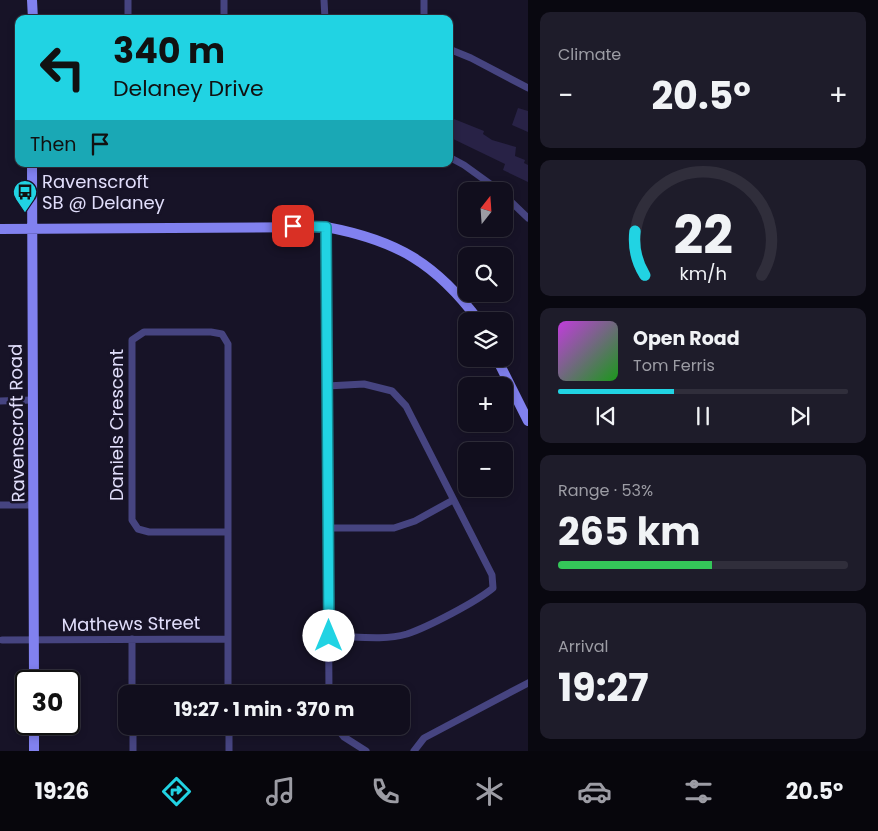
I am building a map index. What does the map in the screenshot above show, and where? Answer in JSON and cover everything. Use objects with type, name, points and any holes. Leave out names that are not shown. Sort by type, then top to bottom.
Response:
[{"type":"street","points":[[32,0],[32,15]]},
{"type":"street","points":[[128,0],[128,15]]},
{"type":"street","points":[[224,0],[224,15]]},
{"type":"street","points":[[324,0],[324,15]]},
{"type":"street","points":[[424,0],[424,15]]},
{"type":"street","points":[[453,51],[528,88]]},
{"type":"street","points":[[453,159],[488,182]]},
{"type":"street","name":"Ravenscroft Road","points":[[32,167],[34,670]]},
{"type":"street","points":[[513,204],[528,218]]},
{"type":"street","points":[[326,227],[329,685]]},
{"type":"street","points":[[0,229],[326,227],[376,238],[416,259],[459,295],[472,312]]},
{"type":"street","name":"Daniels Crescent","points":[[228,532],[149,532],[138,529],[132,520],[132,340],[144,332],[211,332],[222,334],[228,344],[228,532],[228,685]]},
{"type":"street","points":[[502,367],[525,406],[528,421]]},
{"type":"street","points":[[327,386],[364,384],[392,391],[406,406],[492,575],[493,588],[482,597],[407,634],[389,636],[329,636]]},
{"type":"street","points":[[0,401],[32,400]]},
{"type":"street","points":[[328,528],[394,528],[415,521],[453,500]]},
{"type":"street","points":[[0,505],[34,505]]},
{"type":"street","points":[[132,639],[132,685]]},
{"type":"street","name":"Mathews Street","points":[[2,640],[228,639]]},
{"type":"street","points":[[414,751],[424,738],[528,683]]},
{"type":"street","points":[[34,735],[34,751]]},
{"type":"street","points":[[132,735],[133,751]]},
{"type":"street","points":[[229,735],[229,751]]},
{"type":"street","points":[[342,735],[366,751]]},
{"type":"building","points":[[518,108],[528,111],[528,132],[512,125]]},
{"type":"building","points":[[453,119],[484,131],[483,134],[492,140],[516,147],[515,156],[525,160],[524,163],[528,165],[528,182],[503,170],[505,164],[453,139]]},
{"type":"place","name":"Ravenscroft SB @ Delaney","points":[[25,213]]},
{"type":"route","points":[[293,226],[326,227],[329,636]]}]
